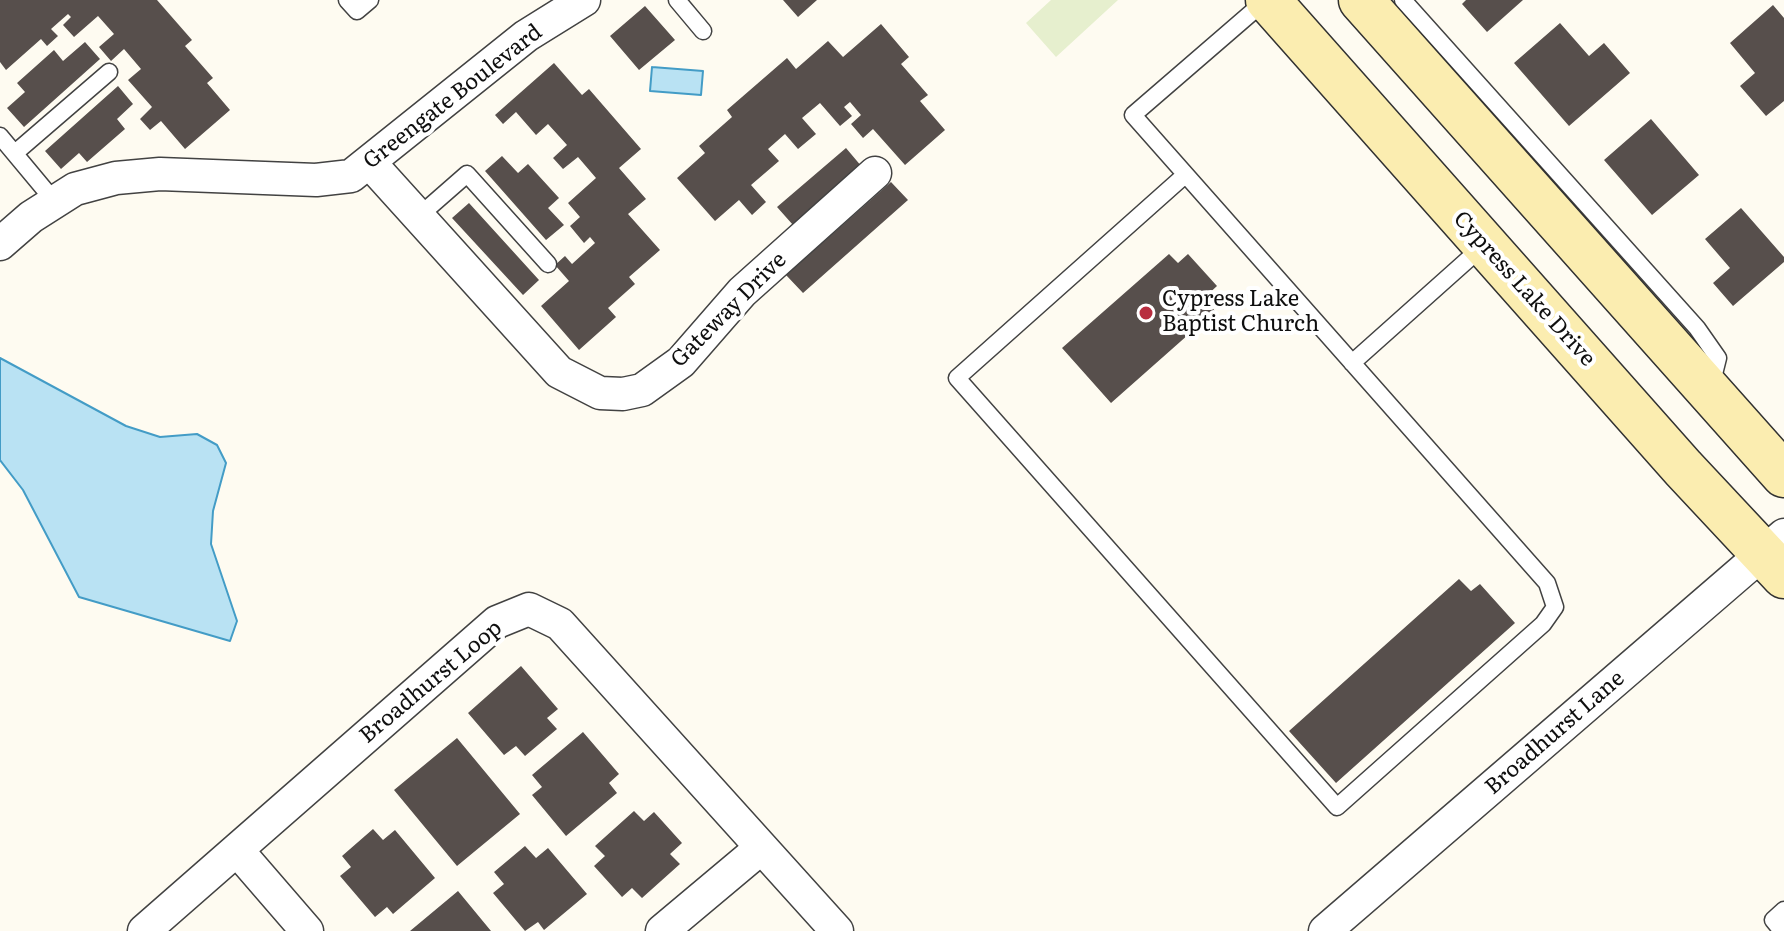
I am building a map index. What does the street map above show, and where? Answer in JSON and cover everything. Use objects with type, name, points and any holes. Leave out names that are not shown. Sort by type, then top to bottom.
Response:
[{"type":"main road","name":"Cypress Lake Drive","points":[[1267,0],[1485,245],[1777,555]]},
{"type":"main road","points":[[1361,0],[1784,475]]},
{"type":"street","name":"Greengate Boulevard","points":[[0,244],[75,189],[116,178],[160,174],[316,180],[351,176],[371,164],[526,36],[584,0]]},
{"type":"street","name":"Gateway Drive","points":[[371,164],[559,372],[600,393],[623,394],[642,390],[681,362],[742,292],[875,173]]},
{"type":"street","name":"Broadhurst Lane","points":[[1325,931],[1777,555]]},
{"type":"street","name":"Broadhurst Loop","points":[[144,931],[497,622],[529,609],[560,624],[837,931]]},
{"type":"street","points":[[662,931],[761,848]]},
{"type":"street","points":[[237,850],[307,931]]},
{"type":"lane","points":[[347,0],[357,11],[370,0]]},
{"type":"lane","points":[[677,0],[703,31]]},
{"type":"lane","points":[[1185,175],[957,378],[1337,807],[1543,624],[1555,607],[1547,583],[1133,115],[1267,0]]},
{"type":"lane","points":[[1403,0],[1697,328],[1718,358],[1709,392]]},
{"type":"lane","points":[[15,153],[109,72]]},
{"type":"lane","points":[[0,136],[55,202]]},
{"type":"lane","points":[[419,216],[467,174],[548,264]]},
{"type":"lane","points":[[1352,363],[1485,245]]},
{"type":"lane","points":[[1782,931],[1773,920],[1784,910]]},
{"type":"green space","points":[[1051,0],[1118,0],[1056,57],[1026,23]]},
{"type":"water","points":[[652,67],[703,71],[701,95],[650,91]]},
{"type":"water","points":[[0,358],[126,426],[160,437],[197,434],[217,445],[226,463],[213,511],[211,544],[237,621],[230,641],[79,597],[23,490],[0,460]]},
{"type":"building","points":[[0,0],[157,0],[192,40],[185,46],[213,78],[207,83],[230,110],[185,149],[161,121],[150,130],[140,119],[152,107],[128,80],[141,69],[124,49],[111,61],[99,47],[114,34],[98,16],[74,37],[63,25],[71,17],[68,14],[51,29],[58,36],[47,46],[41,39],[6,70],[0,62]]},
{"type":"building","points":[[783,0],[817,0],[798,17]]},
{"type":"building","points":[[1466,0],[1523,0],[1487,32],[1462,4]]},
{"type":"building","points":[[1773,5],[1784,18],[1784,101],[1766,116],[1740,86],[1755,73],[1730,43]]},
{"type":"building","points":[[645,6],[675,40],[639,70],[610,36]]},
{"type":"building","points":[[1560,23],[1589,56],[1604,43],[1630,73],[1569,126],[1514,63]]},
{"type":"building","points":[[881,24],[909,57],[901,64],[928,95],[920,101],[945,130],[905,165],[873,129],[863,138],[851,124],[861,115],[850,102],[844,107],[852,116],[840,126],[820,103],[802,118],[816,134],[798,149],[785,134],[768,149],[779,161],[751,185],[766,202],[752,215],[739,200],[715,221],[677,178],[705,153],[699,146],[732,117],[727,110],[787,58],[796,69],[828,41],[843,57]]},
{"type":"building","points":[[85,42],[100,59],[24,127],[7,108],[25,92],[17,83],[54,50],[63,61]]},
{"type":"building","points":[[554,63],[582,95],[589,89],[641,149],[619,168],[646,199],[628,214],[660,250],[629,277],[635,284],[608,308],[616,317],[579,350],[541,306],[569,281],[555,265],[565,256],[572,264],[595,243],[590,237],[584,243],[570,226],[580,217],[568,203],[596,178],[578,157],[563,169],[553,158],[567,145],[548,124],[536,135],[516,112],[503,124],[495,115]]},
{"type":"building","points":[[118,86],[133,104],[117,119],[125,129],[87,162],[79,153],[61,169],[45,151]]},
{"type":"building","points":[[1651,119],[1699,175],[1652,215],[1604,160]]},
{"type":"building","points":[[846,148],[862,167],[793,225],[777,207]]},
{"type":"building","points":[[502,156],[518,173],[528,164],[559,198],[548,208],[564,225],[546,240],[485,171]]},
{"type":"building","points":[[891,182],[908,200],[803,293],[786,275]]},
{"type":"building","points":[[469,203],[539,280],[523,295],[452,218]]},
{"type":"building","points":[[1741,208],[1784,257],[1784,262],[1733,306],[1713,283],[1730,268],[1705,239]]},
{"type":"building","points":[[1169,254],[1178,263],[1188,254],[1217,286],[1204,298],[1215,311],[1111,403],[1062,348]]},
{"type":"building","points":[[1459,579],[1471,591],[1480,584],[1515,623],[1336,783],[1289,731]]},
{"type":"building","points":[[521,666],[558,709],[547,718],[557,729],[525,756],[516,746],[504,755],[468,713]]},
{"type":"building","points":[[583,732],[619,774],[609,783],[617,793],[566,836],[532,795],[542,787],[532,775]]},
{"type":"building","points":[[457,738],[520,814],[457,866],[394,790]]},
{"type":"building","points":[[634,811],[644,821],[654,812],[682,843],[670,854],[680,864],[642,898],[632,888],[622,897],[594,866],[605,856],[595,846]]},
{"type":"building","points":[[373,829],[383,840],[395,830],[435,878],[393,914],[387,907],[375,917],[340,876],[351,867],[342,856]]},
{"type":"building","points":[[525,846],[536,858],[548,848],[587,894],[544,930],[538,922],[525,931],[493,893],[504,884],[494,872]]},
{"type":"building","points":[[458,891],[491,931],[410,931]]},
{"type":"place","name":"Cypress Lake Baptist Church","points":[[1146,313]]}]
